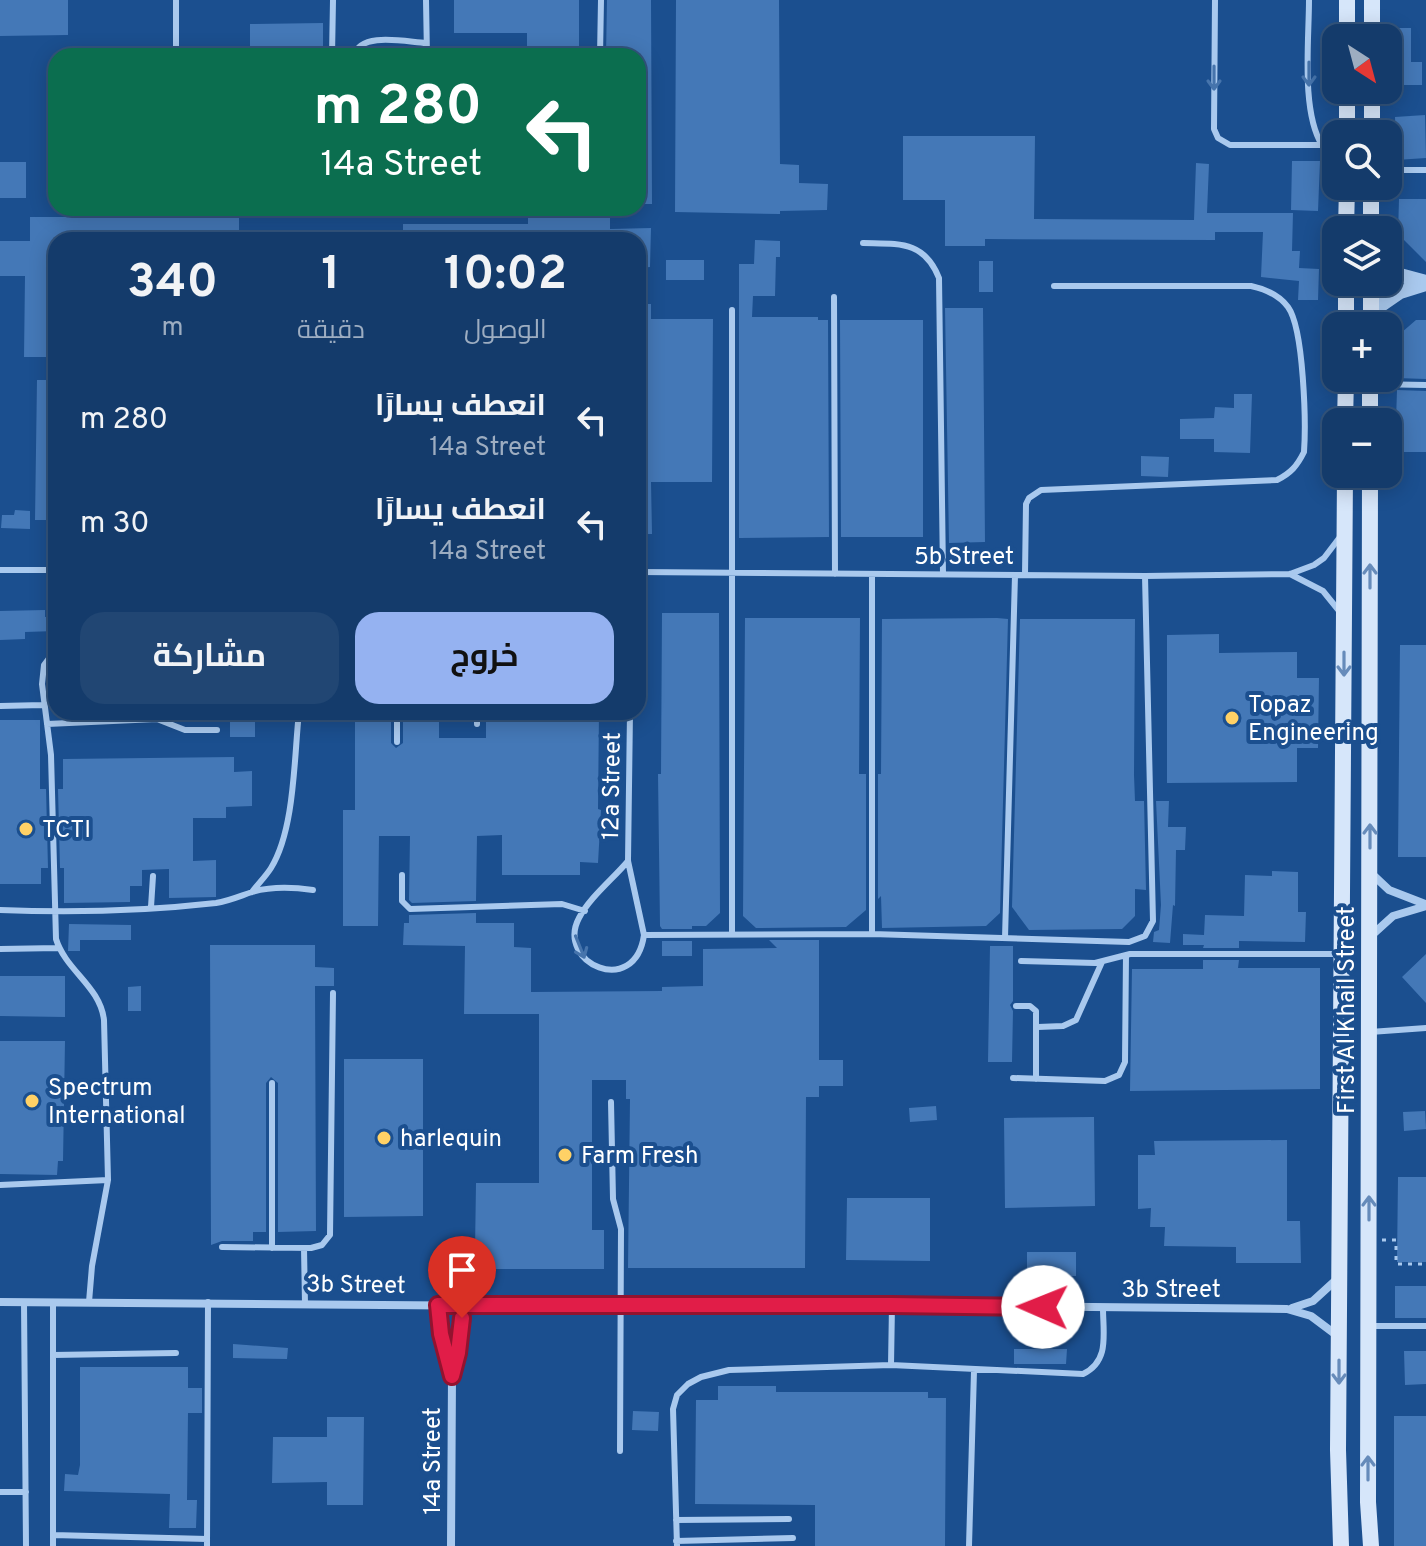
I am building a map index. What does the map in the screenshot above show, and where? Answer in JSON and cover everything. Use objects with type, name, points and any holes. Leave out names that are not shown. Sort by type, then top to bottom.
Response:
[{"type":"main road","points":[[1347,0],[1347,24]]},
{"type":"main road","points":[[1372,0],[1372,24]]},
{"type":"main road","name":"First Al Khail Street","points":[[1341,1546],[1339,1338],[1345,488]]},
{"type":"main road","name":"First Al Khail Street","points":[[1370,488],[1370,1538]]},
{"type":"street","points":[[1402,276],[1426,283]]},
{"type":"street","points":[[1379,312],[1400,292],[1426,283]]},
{"type":"street","points":[[1370,870],[1389,890],[1426,905]]},
{"type":"street","points":[[1370,939],[1393,916],[1426,905]]},
{"type":"street","name":"3b Street","points":[[0,1302],[1287,1309],[1313,1301],[1334,1284],[1341,1273]]},
{"type":"street","name":"14a Street","points":[[438,1305],[441,1334],[452,1376]]},
{"type":"street","name":"14a Street","points":[[451,1546],[452,1376],[460,1341],[461,1306]]},
{"type":"street","name":"3b Street","points":[[1287,1309],[1321,1322],[1339,1338]]},
{"type":"street","points":[[1370,1538],[1378,1546]]},
{"type":"lane","points":[[176,0],[176,48]]},
{"type":"lane","points":[[332,48],[333,0]]},
{"type":"lane","points":[[426,0],[426,48]]},
{"type":"lane","points":[[600,48],[601,0]]},
{"type":"lane","points":[[1215,0],[1213,125],[1218,138],[1230,145],[1322,145],[1310,113],[1309,0]]},
{"type":"lane","points":[[357,48],[368,41],[426,43]]},
{"type":"lane","points":[[1402,170],[1426,170]]},
{"type":"lane","points":[[863,243],[902,244],[915,248],[934,266],[939,278],[943,574]]},
{"type":"lane","points":[[1025,575],[1026,504],[1041,490],[1277,480],[1289,474],[1304,452],[1298,328],[1289,308],[1272,293],[1251,286],[1054,286]]},
{"type":"lane","points":[[834,297],[835,574]]},
{"type":"lane","points":[[732,310],[732,934]]},
{"type":"lane","points":[[1402,383],[1426,385]]},
{"type":"lane","name":"5b Street","points":[[646,572],[1145,576],[1290,574],[1324,558],[1345,525]]},
{"type":"lane","points":[[0,570],[48,570]]},
{"type":"lane","points":[[872,574],[872,934]]},
{"type":"lane","name":"5b Street","points":[[1290,574],[1323,591],[1344,620]]},
{"type":"lane","points":[[1005,938],[1015,575]]},
{"type":"lane","points":[[402,875],[402,901],[410,909],[562,904],[585,911],[576,926],[576,942],[582,956],[595,966],[610,970],[633,963],[644,935],[872,934],[1135,941],[1145,936],[1151,927],[1145,576]]},
{"type":"lane","points":[[48,660],[44,665],[43,705],[51,755],[54,912],[58,948],[97,996],[103,1012],[108,1180],[92,1266],[89,1302]]},
{"type":"lane","points":[[0,706],[43,705]]},
{"type":"lane","points":[[47,724],[135,720]]},
{"type":"lane","points":[[160,720],[185,730],[217,730]]},
{"type":"lane","points":[[252,892],[271,868],[280,844],[294,773],[298,720]]},
{"type":"lane","points":[[397,720],[397,742]]},
{"type":"lane","name":"12a Street","points":[[630,720],[628,861],[644,935]]},
{"type":"lane","name":"12a Street","points":[[585,911],[628,861]]},
{"type":"lane","points":[[151,907],[153,876]]},
{"type":"lane","points":[[0,910],[54,912],[216,903],[282,887],[313,890]]},
{"type":"lane","points":[[0,949],[58,948]]},
{"type":"lane","points":[[1021,961],[1102,962],[1126,955],[1344,954]]},
{"type":"lane","points":[[1013,1078],[1105,1081],[1115,1078],[1122,1071],[1125,1062],[1126,955]]},
{"type":"lane","points":[[1038,1027],[1063,1026],[1079,1016],[1102,962]]},
{"type":"lane","points":[[222,1247],[304,1248],[322,1245],[330,1235],[333,993]]},
{"type":"lane","points":[[1016,1006],[1034,1008],[1038,1027],[1036,1079]]},
{"type":"lane","points":[[1370,1032],[1426,1028]]},
{"type":"lane","points":[[272,1083],[272,1248]]},
{"type":"lane","points":[[611,1102],[613,1199],[621,1225],[620,1451]]},
{"type":"lane","points":[[0,1185],[108,1180]]},
{"type":"lane","points":[[304,1248],[305,1304]]},
{"type":"lane","points":[[24,1302],[26,1546]]},
{"type":"lane","points":[[53,1535],[207,1542],[208,1302]]},
{"type":"lane","points":[[53,1303],[53,1546]]},
{"type":"lane","points":[[891,1365],[892,1305]]},
{"type":"lane","points":[[793,1538],[676,1543],[673,1409],[677,1395],[688,1384],[701,1377],[729,1370],[891,1365],[1075,1375],[1090,1370],[1100,1360],[1104,1349],[1103,1308]]},
{"type":"lane","points":[[1369,1326],[1426,1326]]},
{"type":"lane","points":[[53,1355],[176,1353]]},
{"type":"lane","points":[[969,1546],[974,1371]]},
{"type":"lane","points":[[0,1492],[26,1492]]},
{"type":"lane","points":[[676,1520],[789,1519]]},
{"type":"path","points":[[1369,1240],[1396,1240],[1396,1264],[1426,1264]]},
{"type":"building","points":[[0,0],[68,0],[68,35],[0,36]]},
{"type":"building","points":[[454,0],[579,0],[579,48],[527,48],[527,33],[454,33]]},
{"type":"building","points":[[607,0],[651,0],[652,204],[646,204],[646,48],[606,48]]},
{"type":"building","points":[[676,0],[779,0],[780,164],[799,165],[799,183],[828,184],[827,210],[780,211],[780,214],[675,212]]},
{"type":"building","points":[[323,23],[323,48],[250,48],[250,24]]},
{"type":"building","points":[[1402,28],[1411,28],[1411,62],[1422,62],[1422,85],[1402,85]]},
{"type":"building","points":[[1425,115],[1426,158],[1402,160],[1402,120],[1395,120],[1395,117]]},
{"type":"building","points":[[903,136],[1035,136],[1034,219],[1194,220],[1196,163],[1209,164],[1207,213],[1293,213],[1292,251],[1300,251],[1299,268],[1319,269],[1318,300],[1298,300],[1299,281],[1261,277],[1263,232],[1215,232],[1215,240],[985,239],[985,246],[945,246],[945,200],[903,200]]},
{"type":"building","points":[[1292,161],[1320,161],[1318,211],[1291,210]]},
{"type":"building","points":[[0,162],[26,162],[26,198],[0,198]]},
{"type":"building","points":[[1426,199],[1426,262],[1402,238],[1402,216],[1399,216],[1399,200]]},
{"type":"building","points":[[528,216],[610,216],[610,229],[651,228],[650,267],[646,267],[646,232],[403,232],[403,224],[528,224]]},
{"type":"building","points":[[30,217],[239,217],[239,232],[48,232],[48,357],[24,357],[25,276],[0,276],[0,241],[30,241]]},
{"type":"building","points":[[755,240],[780,241],[780,257],[776,257],[775,296],[753,296],[752,317],[818,317],[818,320],[828,320],[829,537],[739,538],[739,264],[754,264]]},
{"type":"building","points":[[666,260],[704,260],[704,280],[666,280]]},
{"type":"building","points":[[979,261],[993,261],[993,292],[979,292]]},
{"type":"building","points":[[646,304],[651,304],[651,319],[713,319],[712,482],[651,482],[652,534],[646,534]]},
{"type":"building","points":[[945,308],[983,308],[985,542],[949,543]]},
{"type":"building","points":[[840,320],[923,320],[923,537],[841,537]]},
{"type":"building","points":[[1416,320],[1426,320],[1426,379],[1402,378],[1402,332]]},
{"type":"building","points":[[37,380],[48,380],[48,520],[35,520]]},
{"type":"building","points":[[1426,391],[1426,452],[1402,452],[1402,408],[1396,408],[1397,392]]},
{"type":"building","points":[[1234,394],[1252,394],[1250,453],[1214,452],[1214,439],[1180,439],[1180,419],[1214,418],[1215,407],[1234,408]]},
{"type":"building","points":[[1141,456],[1169,457],[1168,477],[1141,476]]},
{"type":"building","points":[[15,510],[30,511],[30,529],[1,528],[2,515],[14,515]]},
{"type":"building","points":[[45,610],[48,631],[25,632],[25,639],[0,640],[0,611]]},
{"type":"building","points":[[662,613],[719,613],[720,913],[706,926],[692,926],[692,929],[662,929],[660,926],[658,774],[661,774]]},
{"type":"building","points":[[745,618],[860,618],[859,774],[866,774],[866,910],[846,927],[756,928],[743,916]]},
{"type":"building","points":[[882,619],[1008,619],[1000,913],[986,926],[882,928],[881,896],[878,899],[878,774],[881,774]]},
{"type":"building","points":[[1020,619],[1135,619],[1135,801],[1144,801],[1146,890],[1135,889],[1135,916],[1122,929],[1029,930],[1012,907]]},
{"type":"building","name":"Topaz Engineering","points":[[1219,634],[1219,653],[1297,652],[1297,678],[1319,678],[1318,748],[1297,748],[1297,782],[1167,783],[1167,635]]},
{"type":"building","points":[[1400,645],[1426,645],[1426,857],[1398,857]]},
{"type":"building","name":"TCTI","points":[[0,720],[40,720],[40,789],[46,789],[48,868],[41,868],[41,884],[0,884]]},
{"type":"building","points":[[230,720],[255,720],[255,737],[230,737]]},
{"type":"building","points":[[355,720],[391,720],[391,743],[396,748],[403,743],[403,720],[439,720],[439,738],[486,738],[486,720],[599,720],[598,809],[601,810],[598,863],[580,862],[580,875],[502,875],[502,835],[477,836],[476,901],[412,903],[409,900],[410,836],[379,836],[378,926],[343,926],[343,810],[355,810]]},
{"type":"building","points":[[234,757],[234,772],[252,771],[252,806],[226,807],[226,818],[193,818],[193,861],[216,860],[216,897],[169,898],[169,869],[142,870],[142,886],[130,886],[130,902],[64,903],[58,789],[63,789],[63,759]]},
{"type":"building","points":[[1156,801],[1169,801],[1168,827],[1186,827],[1185,850],[1176,850],[1175,906],[1170,943],[1153,942],[1154,932],[1159,930],[1161,905]]},
{"type":"building","points":[[1272,871],[1298,872],[1298,912],[1306,912],[1305,942],[1239,941],[1239,948],[1183,945],[1183,934],[1204,935],[1205,915],[1244,916],[1245,875],[1272,876]]},
{"type":"building","points":[[476,913],[476,923],[514,923],[514,947],[531,948],[531,992],[662,991],[662,987],[703,986],[703,949],[777,948],[769,940],[819,940],[819,1060],[843,1060],[843,1086],[819,1086],[819,1097],[806,1097],[805,1268],[628,1268],[630,1099],[626,1099],[626,1080],[592,1080],[592,1230],[604,1230],[604,1269],[464,1269],[464,1250],[475,1250],[476,1183],[539,1183],[539,1014],[464,1014],[465,946],[403,945],[404,923],[409,923],[409,915]]},
{"type":"building","points":[[69,924],[131,925],[131,940],[80,940],[80,951],[68,951]]},
{"type":"building","points":[[662,941],[692,941],[692,956],[662,956]]},
{"type":"building","points":[[210,945],[315,945],[315,967],[334,968],[334,986],[315,986],[316,1231],[278,1232],[278,1083],[271,1077],[266,1083],[266,1232],[253,1232],[253,1241],[222,1241],[211,1245]]},
{"type":"building","points":[[990,946],[1013,946],[1013,1001],[1010,1005],[1013,1011],[1012,1062],[988,1062]]},
{"type":"building","points":[[1426,954],[1426,1003],[1402,977]]},
{"type":"building","points":[[1203,960],[1239,960],[1238,968],[1320,968],[1320,1089],[1130,1091],[1132,969],[1203,969]]},
{"type":"building","points":[[0,976],[65,976],[65,1017],[0,1016]]},
{"type":"building","points":[[141,986],[141,1011],[128,1011],[128,987]]},
{"type":"building","name":"Spectrum International","points":[[0,1041],[65,1041],[63,1161],[58,1161],[57,1175],[0,1174]]},
{"type":"building","name":"harlequin","points":[[344,1059],[423,1059],[423,1216],[344,1217]]},
{"type":"building","points":[[936,1106],[937,1120],[910,1122],[909,1108]]},
{"type":"building","points":[[1425,1111],[1426,1129],[1404,1131],[1403,1112]]},
{"type":"building","points":[[1094,1117],[1095,1206],[1005,1208],[1004,1118]]},
{"type":"building","points":[[1287,1140],[1287,1221],[1300,1221],[1301,1263],[1236,1263],[1236,1247],[1164,1246],[1165,1227],[1150,1227],[1151,1208],[1138,1209],[1138,1155],[1155,1155],[1154,1141]]},
{"type":"building","points":[[1398,1177],[1426,1177],[1426,1262],[1397,1262]]},
{"type":"building","points":[[847,1198],[930,1198],[930,1261],[846,1260]]},
{"type":"building","points":[[1027,1252],[1076,1252],[1076,1276],[1027,1277]]},
{"type":"building","points":[[1395,1286],[1426,1286],[1426,1318],[1395,1318]]},
{"type":"building","points":[[233,1344],[288,1348],[287,1359],[233,1358]]},
{"type":"building","points":[[1014,1349],[1067,1349],[1066,1364],[1014,1364]]},
{"type":"building","points":[[1404,1351],[1426,1351],[1426,1384],[1405,1385]]},
{"type":"building","points":[[80,1367],[188,1367],[188,1388],[202,1388],[202,1413],[188,1413],[187,1500],[197,1500],[196,1528],[169,1528],[170,1494],[64,1491],[65,1474],[78,1475],[80,1465]]},
{"type":"building","points":[[718,1386],[776,1386],[776,1392],[928,1392],[928,1398],[946,1398],[945,1546],[815,1546],[815,1505],[695,1504],[696,1400],[718,1400]]},
{"type":"building","points":[[633,1411],[659,1412],[658,1431],[632,1430]]},
{"type":"building","points":[[1394,1416],[1426,1416],[1426,1546],[1394,1546]]},
{"type":"building","points":[[327,1417],[364,1417],[363,1505],[327,1505],[327,1482],[272,1483],[273,1437],[327,1437]]},
{"type":"place","name":"Topaz Engineering","points":[[1232,718]]},
{"type":"place","name":"TCTI","points":[[26,829]]},
{"type":"place","name":"Spectrum International","points":[[32,1101]]},
{"type":"place","name":"harlequin","points":[[384,1138]]},
{"type":"place","name":"Farm Fresh","points":[[565,1155]]},
{"type":"route","points":[[462,1318],[452,1376],[441,1334],[438,1305],[1043,1307]]}]
